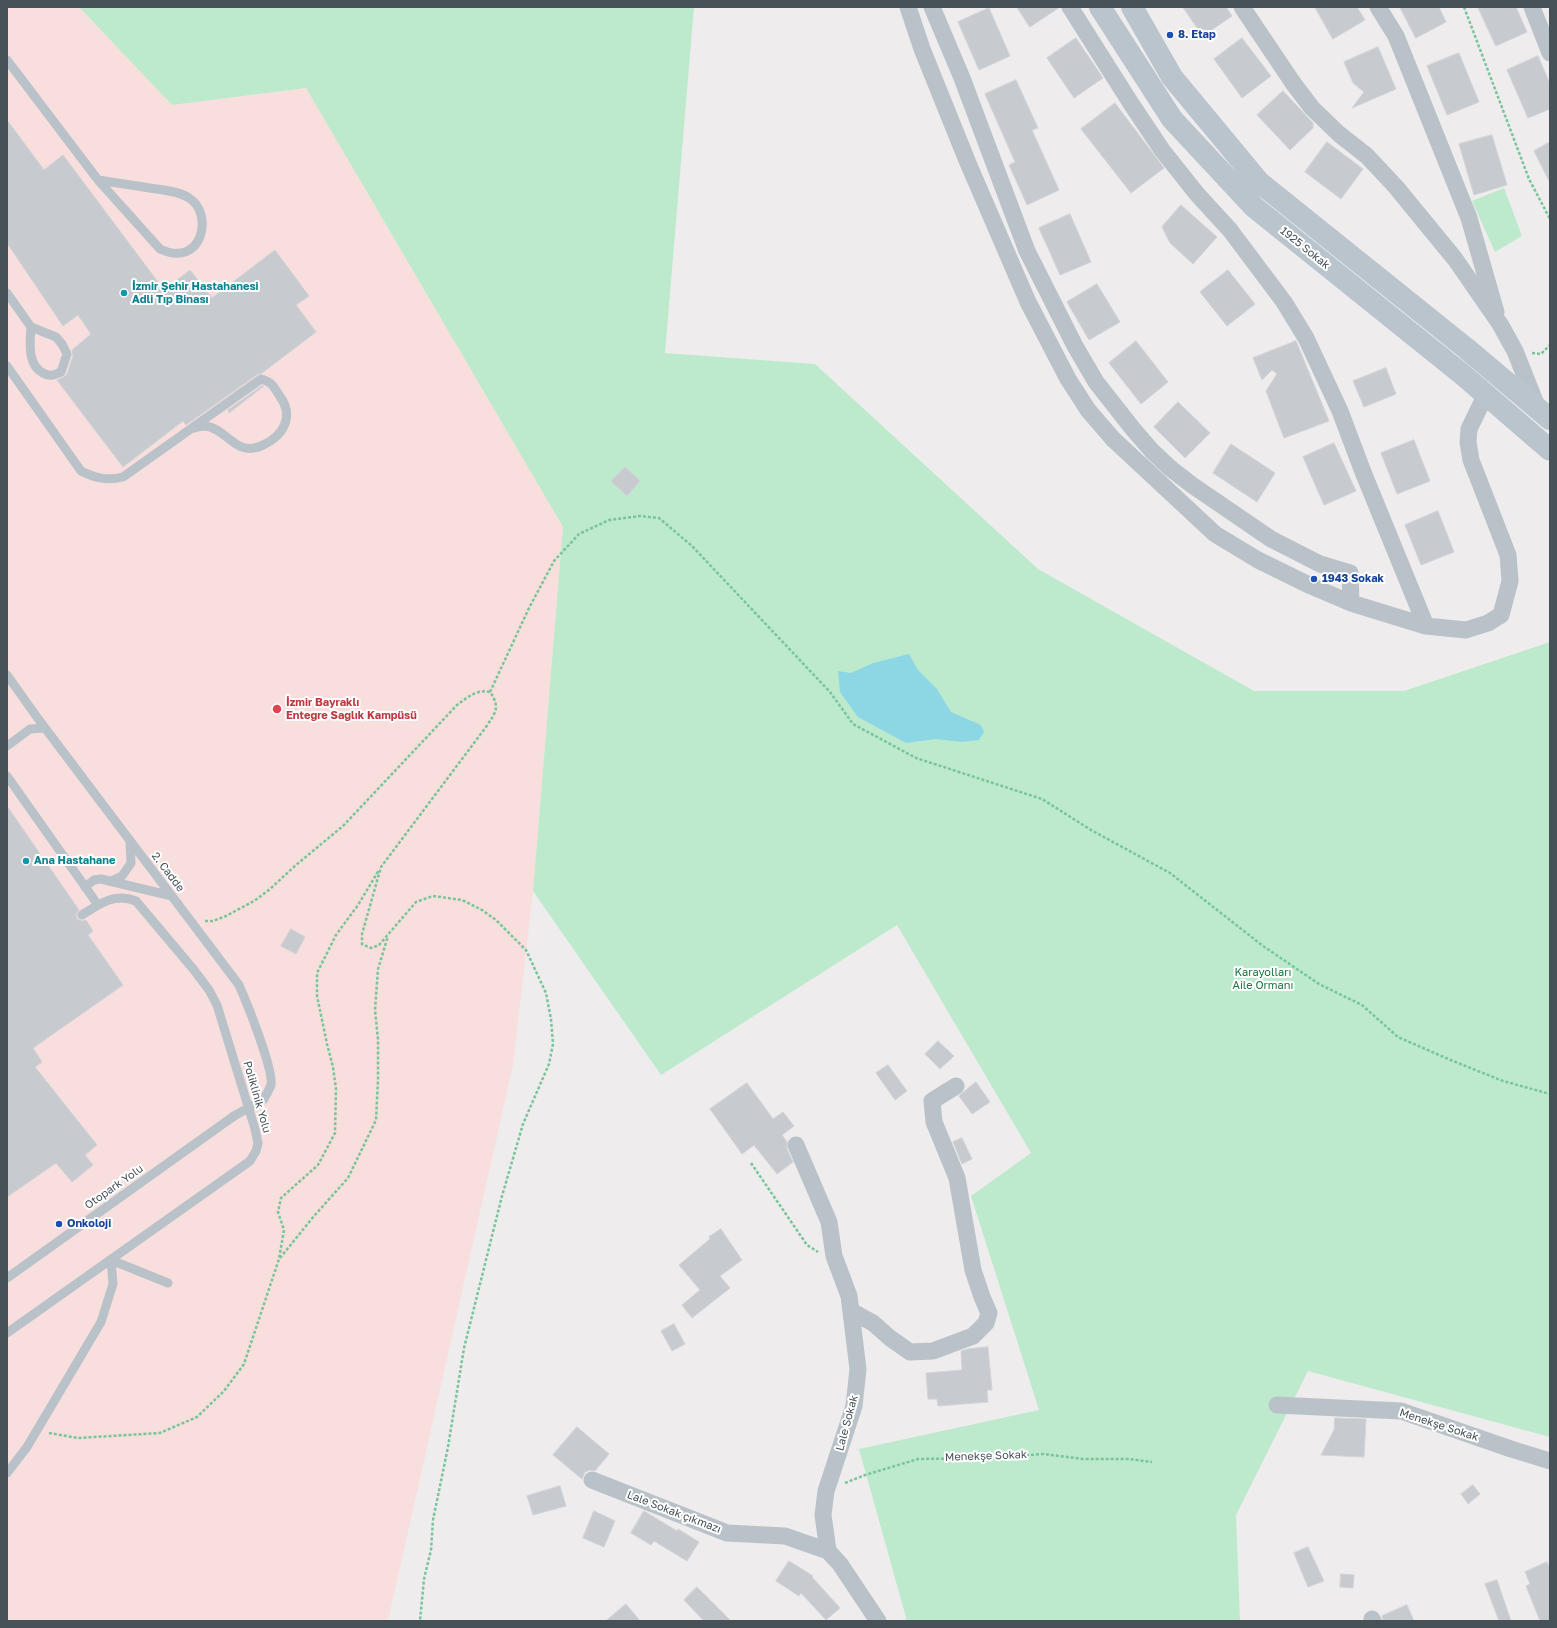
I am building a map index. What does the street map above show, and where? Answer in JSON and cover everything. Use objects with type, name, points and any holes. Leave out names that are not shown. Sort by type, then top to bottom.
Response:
[{"type":"main road","name":"1925 Sokak","points":[[1100,7],[1172,120],[1254,207],[1486,394],[1550,450]]},
{"type":"main road","name":"1925 Sokak","points":[[1132,7],[1172,77],[1259,182],[1467,349],[1544,414]]},
{"type":"street","points":[[908,7],[922,49],[968,163],[1028,302],[1068,379],[1088,410],[1113,439],[1215,534],[1258,560],[1351,603],[1426,626],[1466,630],[1488,623],[1501,615],[1510,581],[1508,555],[1472,460],[1468,442],[1468,429],[1486,394]]},
{"type":"street","points":[[932,7],[962,78],[1027,251],[1075,346],[1096,382],[1152,451],[1186,481],[1271,539],[1320,564],[1350,573],[1351,603]]},
{"type":"street","points":[[1070,7],[1162,150],[1197,194],[1230,230],[1284,302],[1306,338],[1340,411],[1363,472],[1426,626]]},
{"type":"street","points":[[1242,7],[1293,83],[1312,108],[1339,134],[1367,156],[1396,187],[1455,259],[1500,324],[1515,351],[1544,414]]},
{"type":"street","points":[[1378,7],[1396,36],[1469,218],[1500,324]]},
{"type":"street","points":[[1532,7],[1550,53]]},
{"type":"street","points":[[851,1311],[873,1323],[890,1338],[910,1352],[933,1351],[973,1336],[986,1323],[989,1313],[973,1270],[957,1178],[934,1122],[932,1101],[956,1086]]},
{"type":"street","name":"Lale Sokak","points":[[796,1145],[829,1222],[834,1256],[849,1296],[858,1369],[854,1406],[826,1491],[823,1515],[828,1550]]},
{"type":"street","name":"Menekşe Sokak","points":[[1277,1405],[1401,1411],[1550,1461]]},
{"type":"street","name":"Lale Sokak çıkmazı","points":[[592,1480],[728,1533],[785,1536],[828,1550]]},
{"type":"street","points":[[828,1550],[840,1564],[878,1621]]},
{"type":"lane","points":[[7,60],[98,180],[160,249],[176,254],[196,246],[202,236],[202,224],[196,206],[189,198],[172,192],[98,180]]},
{"type":"lane","points":[[7,293],[31,327],[56,337],[62,344],[67,354],[61,372],[54,376],[48,376],[40,371],[33,363],[30,345],[31,327]]},
{"type":"lane","points":[[7,366],[81,471],[94,478],[111,480],[123,477],[262,379],[270,382],[287,408],[288,416],[283,428],[274,438],[260,446],[249,448],[233,444],[222,433],[214,429],[205,426],[194,428]]},
{"type":"lane","name":"2. Cadde","points":[[7,675],[45,728],[239,985],[247,1003],[269,1068],[271,1084],[264,1099]]},
{"type":"lane","points":[[7,746],[30,729],[45,728]]},
{"type":"lane","points":[[7,776],[98,905]]},
{"type":"lane","points":[[112,881],[122,876],[131,863],[130,840]]},
{"type":"lane","points":[[85,887],[94,880],[112,881],[172,896]]},
{"type":"lane","name":"Poliklinik Yolu","points":[[7,1333],[250,1160],[256,1151],[258,1143],[253,1121],[217,1005],[209,990],[136,901],[118,897],[107,900],[82,915]]},
{"type":"lane","name":"Otopark Yolu","points":[[7,1278],[234,1116],[264,1099]]},
{"type":"lane","points":[[7,1473],[27,1447],[101,1322],[113,1284],[111,1260],[168,1283]]},
{"type":"path","points":[[1464,7],[1529,179],[1550,219]]},
{"type":"path","points":[[490,692],[529,608],[554,561],[579,534],[609,520],[640,516],[659,518],[692,546],[830,692],[853,724],[916,758],[1042,799],[1091,830],[1170,873],[1263,946],[1319,984],[1362,1005],[1398,1037],[1503,1081],[1550,1094]]},
{"type":"path","points":[[36,1431],[78,1438],[160,1433],[197,1417],[224,1391],[244,1364],[279,1259],[284,1230],[278,1212],[280,1198],[318,1165],[335,1133],[336,1089],[333,1067],[317,996],[317,974],[336,935],[358,905],[381,867],[486,728],[496,710],[496,700],[490,692],[484,690],[472,694],[457,705],[343,826],[254,901],[213,921],[191,921]]},
{"type":"path","points":[[381,867],[362,934],[362,944],[371,948],[379,944],[416,902],[433,896],[462,900],[482,910],[502,926],[526,950],[546,993],[551,1019],[553,1044],[550,1064],[521,1131],[502,1196],[464,1348],[448,1447],[433,1520],[431,1550],[424,1579],[420,1621]]},
{"type":"path","points":[[279,1259],[314,1216],[348,1178],[376,1120],[378,1039],[375,1010],[378,969],[388,933]]},
{"type":"path","points":[[751,1163],[807,1245],[818,1253],[834,1256]]},
{"type":"path","name":"Menekşe Sokak","points":[[826,1491],[865,1475],[918,1459],[988,1458],[1043,1454],[1083,1459],[1129,1459],[1152,1462]]},
{"type":"shaded area","name":"İzmir Bayraklı Entegre Sağlık Kampüsü","points":[[7,7],[79,7],[172,105],[306,88],[563,527],[533,891],[513,1065],[389,1616],[385,1621],[7,1621]]},
{"type":"green space","name":"Karayolları Aile Ormanı","points":[[79,7],[694,7],[665,353],[815,364],[1038,569],[1254,691],[1404,691],[1550,642],[1550,1437],[1308,1371],[1236,1515],[1240,1621],[907,1621],[859,1449],[1039,1410],[971,1196],[1031,1153],[897,925],[661,1075],[533,891],[563,527],[306,88],[172,105]]},
{"type":"green space","points":[[1504,188],[1522,236],[1495,252],[1472,201]]},
{"type":"water","points":[[909,654],[918,670],[937,689],[951,712],[981,725],[984,732],[979,740],[962,742],[936,739],[906,743],[858,717],[840,692],[838,671],[851,673],[873,663]]},
{"type":"building","points":[[1017,7],[1060,7],[1030,27]]},
{"type":"building","points":[[1183,7],[1226,7],[1232,16],[1203,36]]},
{"type":"building","points":[[1315,7],[1357,7],[1365,20],[1333,39]]},
{"type":"building","points":[[1400,7],[1439,7],[1446,22],[1416,38]]},
{"type":"building","points":[[1478,7],[1516,7],[1527,32],[1496,46]]},
{"type":"building","points":[[989,8],[1010,56],[979,70],[958,22]]},
{"type":"building","points":[[1076,38],[1103,78],[1074,98],[1047,58]]},
{"type":"building","points":[[1242,38],[1271,76],[1242,98],[1214,59]]},
{"type":"building","points":[[1378,47],[1396,89],[1352,108],[1364,92],[1353,83],[1344,62]]},
{"type":"building","points":[[1459,53],[1479,102],[1447,115],[1427,66]]},
{"type":"building","points":[[1538,56],[1550,84],[1550,109],[1528,118],[1507,70]]},
{"type":"building","points":[[1016,80],[1038,128],[1032,130],[1059,190],[1027,205],[1009,165],[1015,162],[985,94]]},
{"type":"building","points":[[1283,91],[1313,123],[1313,128],[1290,150],[1257,115]]},
{"type":"building","points":[[1115,103],[1164,168],[1131,193],[1081,129]]},
{"type":"building","name":"İzmir Şehir Hastahanesi Adli Tıp Binası","points":[[7,120],[44,170],[63,155],[164,290],[190,270],[212,298],[275,250],[309,296],[296,305],[316,332],[262,373],[258,374],[186,425],[183,421],[123,467],[57,380],[67,374],[73,356],[72,350],[91,334],[78,315],[63,326],[7,243]]},
{"type":"building","points":[[1492,135],[1507,185],[1474,195],[1459,144]]},
{"type":"building","points":[[1327,142],[1363,169],[1341,199],[1305,172]]},
{"type":"building","points":[[1550,142],[1550,183],[1534,151]]},
{"type":"building","points":[[1181,205],[1217,237],[1193,264],[1170,243],[1162,227]]},
{"type":"building","points":[[1070,214],[1091,262],[1060,275],[1039,228]]},
{"type":"building","points":[[1228,270],[1255,304],[1227,326],[1200,292]]},
{"type":"building","points":[[1097,284],[1120,322],[1089,340],[1067,302]]},
{"type":"building","points":[[1136,341],[1168,382],[1141,404],[1109,363]]},
{"type":"building","points":[[1296,341],[1329,421],[1284,438],[1266,391],[1277,374],[1272,370],[1262,380],[1253,358]]},
{"type":"building","points":[[1386,368],[1396,394],[1364,407],[1353,381]]},
{"type":"building","points":[[264,386],[229,413],[228,410]]},
{"type":"building","points":[[1178,402],[1210,433],[1185,458],[1154,427]]},
{"type":"building","points":[[1414,440],[1430,481],[1397,494],[1381,453]]},
{"type":"building","points":[[1334,443],[1356,491],[1324,505],[1303,457]]},
{"type":"building","points":[[1231,444],[1275,473],[1257,502],[1213,473]]},
{"type":"building","points":[[625,467],[640,481],[627,496],[611,481]]},
{"type":"building","points":[[1438,511],[1454,552],[1421,565],[1405,525]]},
{"type":"building","points":[[7,806],[79,910],[76,915],[77,919],[82,921],[86,920],[93,931],[88,935],[123,985],[33,1048],[42,1062],[35,1067],[97,1145],[85,1155],[93,1165],[72,1182],[56,1163],[7,1197]]},
{"type":"building","points":[[291,929],[305,937],[296,954],[281,946]]},
{"type":"building","points":[[938,1041],[954,1056],[940,1069],[925,1054]]},
{"type":"building","points":[[888,1065],[907,1091],[895,1100],[876,1073]]},
{"type":"building","points":[[976,1082],[990,1102],[972,1114],[959,1096]]},
{"type":"building","points":[[747,1083],[773,1119],[783,1112],[794,1126],[782,1135],[787,1142],[787,1149],[793,1162],[777,1174],[754,1145],[742,1154],[710,1109]]},
{"type":"building","points":[[962,1138],[972,1159],[962,1164],[953,1142]]},
{"type":"building","points":[[721,1229],[742,1260],[720,1276],[730,1288],[692,1318],[682,1305],[700,1290],[679,1265],[710,1239],[709,1237]]},
{"type":"building","points":[[674,1324],[685,1344],[672,1351],[661,1331]]},
{"type":"building","points":[[988,1347],[992,1390],[987,1390],[988,1402],[938,1406],[937,1399],[928,1399],[926,1373],[962,1370],[961,1351]]},
{"type":"building","points":[[1335,1418],[1366,1419],[1364,1457],[1321,1455],[1334,1430]]},
{"type":"building","points":[[577,1427],[609,1454],[595,1471],[590,1470],[585,1472],[582,1479],[553,1455]]},
{"type":"building","points":[[1473,1485],[1480,1494],[1468,1504],[1461,1494]]},
{"type":"building","points":[[560,1486],[566,1506],[533,1515],[527,1496]]},
{"type":"building","points":[[594,1511],[615,1521],[604,1547],[583,1538]]},
{"type":"building","points":[[644,1511],[677,1531],[678,1529],[699,1542],[687,1561],[654,1541],[651,1545],[631,1533]]},
{"type":"building","points":[[1308,1547],[1324,1581],[1308,1587],[1294,1553]]},
{"type":"building","points":[[789,1561],[813,1576],[812,1577],[840,1608],[826,1620],[801,1593],[799,1596],[776,1581]]},
{"type":"building","points":[[1547,1562],[1550,1568],[1550,1621],[1540,1621],[1526,1586],[1530,1584],[1525,1572]]},
{"type":"building","points":[[1341,1574],[1354,1575],[1353,1588],[1340,1587]]},
{"type":"building","points":[[1497,1580],[1511,1621],[1499,1621],[1485,1584]]},
{"type":"building","points":[[697,1587],[731,1621],[704,1621],[684,1600]]},
{"type":"building","points":[[626,1604],[640,1621],[606,1621]]},
{"type":"building","points":[[1407,1605],[1414,1621],[1383,1621],[1382,1616]]},
{"type":"place","name":"8. Etap","points":[[1170,35]]},
{"type":"place","name":"İzmir Şehir Hastahanesi Adli Tıp Binası","points":[[124,293]]},
{"type":"place","name":"1943 Sokak","points":[[1314,579]]},
{"type":"place","name":"İzmir Bayraklı Entegre Sağlık Kampüsü","points":[[277,709]]},
{"type":"place","name":"Ana Hastahane","points":[[26,861]]},
{"type":"place","name":"Onkoloji","points":[[59,1224]]}]
